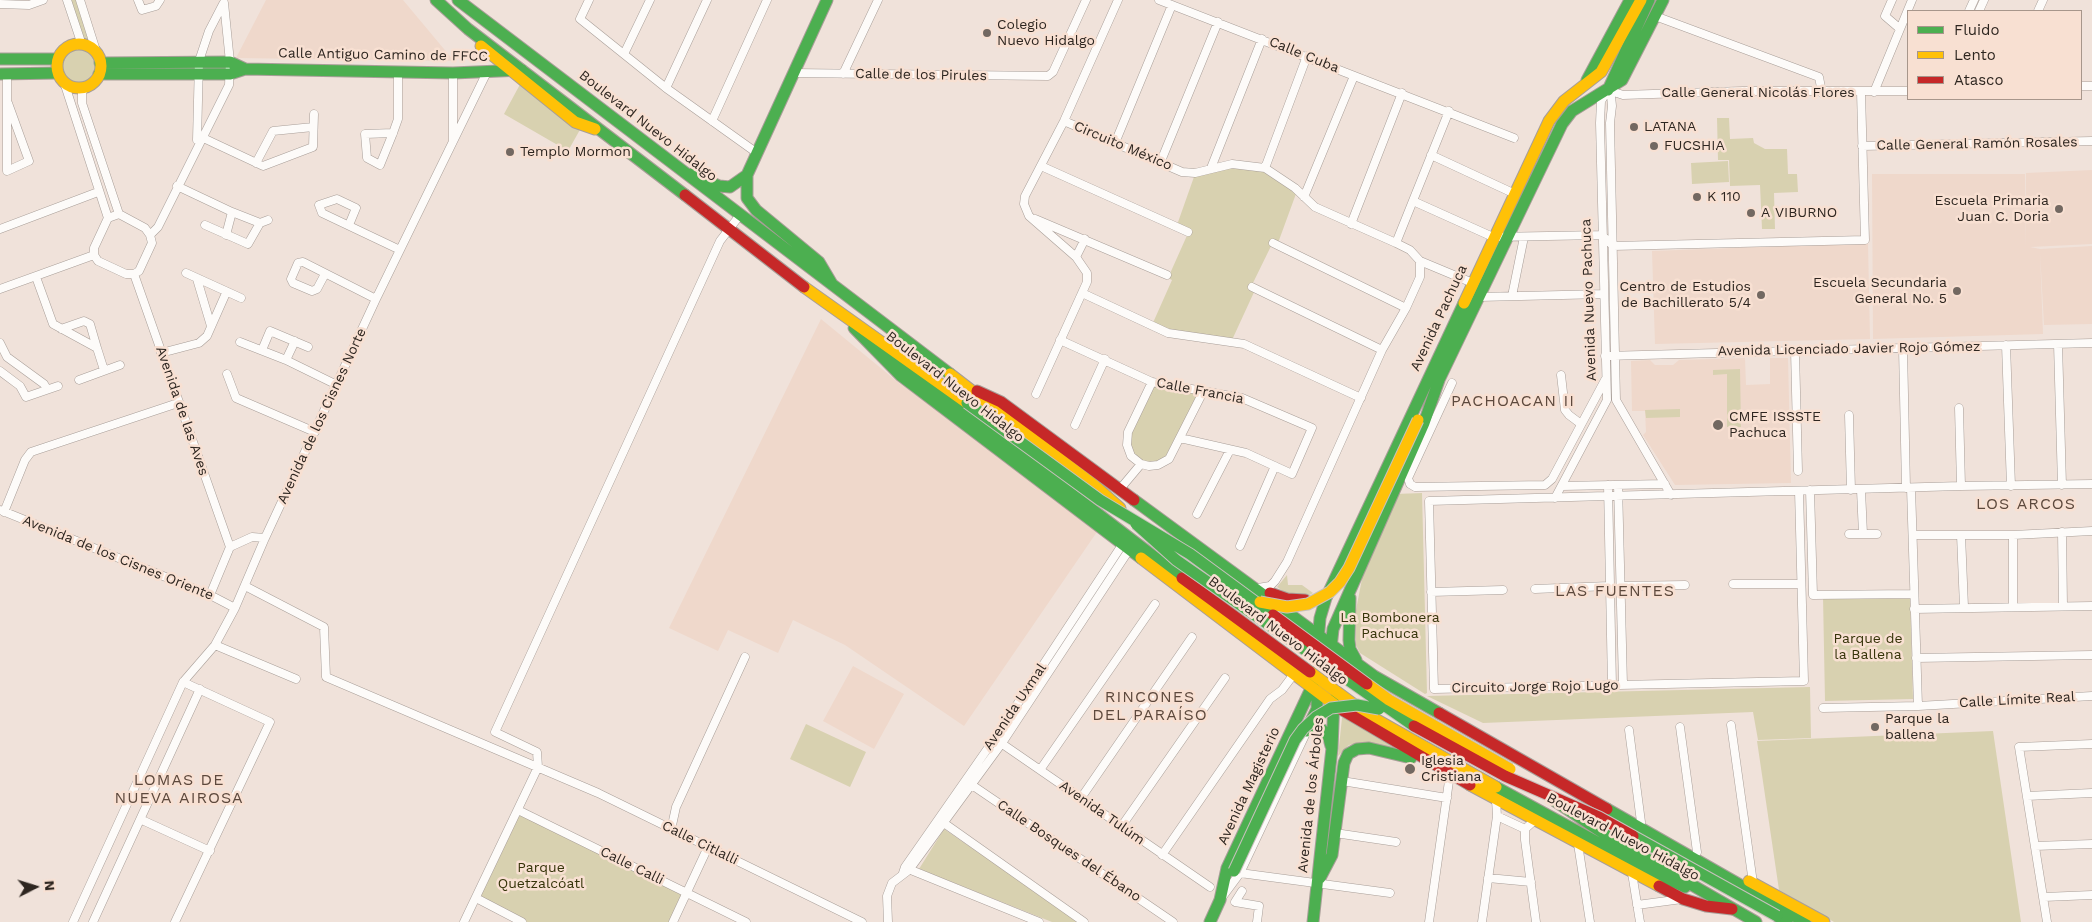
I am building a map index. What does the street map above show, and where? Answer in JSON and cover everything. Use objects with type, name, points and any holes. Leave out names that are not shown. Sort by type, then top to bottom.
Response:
[{"type":"main road","name":"Boulevard Nuevo Hidalgo","points":[[436,0],[447,12],[516,70],[602,131],[844,317],[910,372],[1170,569],[1314,682],[1333,690],[1403,736],[1650,870],[1732,909]]},
{"type":"main road","name":"Boulevard Nuevo Hidalgo","points":[[458,0],[740,215],[756,218],[814,264],[833,286],[1102,492],[1176,560],[1386,711],[1500,773],[1600,817],[1787,922]]},
{"type":"main road","points":[[675,166],[719,186],[730,187],[747,175],[826,0]]},
{"type":"main road","points":[[1630,0],[1587,81],[1608,90],[1649,0]]},
{"type":"main road","name":"Avenida Pachuca","points":[[1318,634],[1323,606],[1334,579],[1513,193],[1549,121],[1564,101],[1587,81],[1601,72],[1641,0]]},
{"type":"main road","name":"Avenida Nuevo Pachuca","points":[[1608,90],[1622,80],[1663,0]]},
{"type":"main road","points":[[468,29],[476,42],[494,57],[516,70],[553,79],[576,96],[598,106]]},
{"type":"main road","points":[[4,74],[61,78],[75,88],[85,87],[94,82],[99,64],[89,47],[77,45],[64,51],[58,59],[61,78]]},
{"type":"main road","points":[[494,57],[491,68],[487,72],[526,83]]},
{"type":"main road","points":[[0,59],[58,59]]},
{"type":"main road","name":"Calle Antiguo Camino de FFCC","points":[[99,64],[200,61],[230,68],[245,69],[453,73],[516,70]]},
{"type":"main road","name":"Calle Antiguo Camino de FFCC","points":[[99,64],[198,74],[230,68]]},
{"type":"main road","points":[[516,70],[526,83],[575,122],[602,131]]},
{"type":"main road","name":"Avenida Pachuca","points":[[1439,380],[1562,124],[1572,111],[1608,90]]},
{"type":"main road","points":[[747,175],[747,198],[756,210],[819,262],[833,286]]},
{"type":"main road","points":[[844,317],[900,375],[1142,560],[1274,652],[1294,674],[1303,688],[1300,711]]},
{"type":"main road","name":"Boulevard Nuevo Hidalgo","points":[[844,317],[914,364],[1100,500],[1190,554],[1389,700],[1514,772],[1594,829],[1749,920]]},
{"type":"main road","points":[[1250,598],[1276,606],[1297,606],[1319,599],[1340,582],[1349,568],[1418,420],[1439,380]]},
{"type":"main road","points":[[1332,672],[1331,644],[1333,629],[1364,555],[1424,423],[1439,380]]},
{"type":"main road","name":"Boulevard Nuevo Hidalgo","points":[[963,384],[1001,402],[1258,588],[1374,676],[1806,922]]},
{"type":"main road","points":[[1142,560],[1170,569]]},
{"type":"main road","points":[[1258,588],[1295,601],[1314,596],[1334,579]]},
{"type":"main road","points":[[1351,589],[1350,649],[1360,665]]},
{"type":"main road","points":[[1307,731],[1317,709],[1314,682],[1318,634]]},
{"type":"main road","points":[[1274,652],[1317,654],[1325,651],[1331,644]]},
{"type":"main road","points":[[1314,682],[1324,672],[1374,676]]},
{"type":"main road","name":"Avenida de los Árboles","points":[[1313,922],[1332,748],[1334,705],[1332,672]]},
{"type":"main road","points":[[1294,674],[1314,682],[1334,705],[1417,757],[1496,800],[1530,825],[1578,844],[1683,899],[1706,906],[1732,909]]},
{"type":"main road","name":"Avenida Magisterio","points":[[1210,922],[1220,900],[1228,868],[1314,682]]},
{"type":"main road","points":[[1220,900],[1237,872],[1295,740],[1309,722],[1331,708],[1341,705],[1365,705],[1386,711]]},
{"type":"main road","points":[[1307,731],[1316,727],[1320,728],[1328,735],[1332,748]]},
{"type":"main road","points":[[1317,884],[1332,855],[1345,758],[1357,750],[1369,748],[1417,757]]},
{"type":"main road","name":"Boulevard Nuevo Hidalgo","points":[[1579,794],[1610,805],[1824,922]]},
{"type":"street","points":[[0,4],[28,5],[43,0]]},
{"type":"street","points":[[67,0],[80,39],[77,45]]},
{"type":"street","points":[[80,0],[99,64]]},
{"type":"street","points":[[138,0],[142,10],[156,6],[160,0]]},
{"type":"street","points":[[589,0],[580,19],[666,88],[757,153]]},
{"type":"street","points":[[624,54],[650,0]]},
{"type":"street","points":[[666,88],[707,0]]},
{"type":"street","points":[[712,121],[767,0]]},
{"type":"street","points":[[843,74],[878,0]]},
{"type":"street","name":"Calle de los Pirules","points":[[793,73],[1048,76],[1053,72],[1086,0]]},
{"type":"street","points":[[1064,121],[1118,0]]},
{"type":"street","name":"Calle Cuba","points":[[1159,0],[1449,111],[1514,138]]},
{"type":"street","points":[[1892,0],[1885,16],[1899,28]]},
{"type":"street","points":[[200,136],[198,74],[200,61],[209,31],[225,1]]},
{"type":"street","points":[[150,235],[158,227],[197,147],[200,136],[229,85],[230,68],[225,1]]},
{"type":"street","points":[[1115,143],[1172,5]]},
{"type":"street","points":[[1874,92],[1907,11]]},
{"type":"street","points":[[1655,16],[1819,77],[1822,93]]},
{"type":"street","points":[[1161,162],[1218,22]]},
{"type":"street","points":[[209,31],[215,30],[226,34]]},
{"type":"street","points":[[1211,168],[1262,39]]},
{"type":"street","points":[[1264,168],[1307,56]]},
{"type":"street","points":[[393,133],[366,134],[367,158],[380,165],[393,133],[398,119],[398,72]]},
{"type":"street","name":"Avenida de los Cisnes Norte","points":[[72,922],[183,682],[215,645],[235,608],[265,538],[376,299],[487,72]]},
{"type":"street","name":"Avenida de los Cisnes Norte","points":[[453,73],[453,144]]},
{"type":"street","points":[[4,74],[8,103],[7,171],[29,161],[8,103]]},
{"type":"street","points":[[1304,197],[1354,76]]},
{"type":"street","points":[[61,78],[108,218]]},
{"type":"street","points":[[85,87],[82,93],[82,103],[119,214],[145,228],[150,235],[152,243],[139,271],[134,274],[126,274],[98,261],[94,256],[94,248],[108,218],[119,214]]},
{"type":"street","name":"Calle General Nicolás Flores","points":[[1608,90],[1623,95],[1743,91],[1822,93],[1907,91]]},
{"type":"street","name":"Avenida Nuevo Pachuca","points":[[1555,498],[1607,400],[1600,112],[1601,101],[1608,90]]},
{"type":"street","name":"Avenida Nuevo Pachuca","points":[[1608,90],[1611,101],[1616,400]]},
{"type":"street","points":[[1413,201],[1493,237],[1602,235],[1613,246],[1864,240],[1861,92]]},
{"type":"street","points":[[1351,224],[1402,93]]},
{"type":"street","points":[[1396,243],[1449,111]]},
{"type":"street","points":[[453,113],[468,114]]},
{"type":"street","points":[[200,136],[263,166],[313,148],[314,114]]},
{"type":"street","points":[[198,120],[210,120]]},
{"type":"street","name":"Circuito México","points":[[1029,216],[1024,204],[1025,196],[1064,121],[1182,172],[1195,173],[1232,164],[1264,168],[1295,188],[1315,207],[1410,250],[1420,261],[1468,281]]},
{"type":"street","points":[[256,162],[273,130],[313,127]]},
{"type":"street","name":"Calle General Ramón Rosales","points":[[1862,146],[2092,141]]},
{"type":"street","points":[[1431,155],[1513,193]]},
{"type":"street","points":[[1041,166],[1188,232]]},
{"type":"street","points":[[177,186],[232,212],[260,222],[268,220]]},
{"type":"street","points":[[0,229],[98,192]]},
{"type":"street","points":[[349,225],[356,208],[337,199],[319,205],[322,213],[400,250]]},
{"type":"street","points":[[226,235],[232,212]]},
{"type":"street","points":[[464,922],[538,767],[537,752],[495,732],[714,253],[740,215]]},
{"type":"street","points":[[1029,216],[1167,275]]},
{"type":"street","points":[[1029,216],[1076,257],[1087,273],[1087,282],[1036,394]]},
{"type":"street","points":[[205,225],[248,244],[260,222]]},
{"type":"street","points":[[1512,296],[1524,237]]},
{"type":"street","points":[[1076,257],[1085,239]]},
{"type":"street","points":[[1273,242],[1406,308]]},
{"type":"street","points":[[0,289],[94,256]]},
{"type":"street","points":[[1258,588],[1270,586],[1287,562],[1382,350],[1406,308],[1420,277],[1420,261]]},
{"type":"street","points":[[325,274],[317,289],[312,291],[293,283],[291,278],[298,263],[303,262],[376,299]]},
{"type":"street","points":[[186,273],[226,293],[241,298]]},
{"type":"street","name":"Avenida de las Aves","points":[[134,274],[230,547]]},
{"type":"street","points":[[36,277],[53,324],[97,348]]},
{"type":"street","points":[[197,279],[211,326]]},
{"type":"street","points":[[1252,287],[1382,350]]},
{"type":"street","points":[[162,353],[199,343],[207,336],[226,293]]},
{"type":"street","points":[[1082,293],[1168,333],[1244,344],[1361,398]]},
{"type":"street","points":[[1478,296],[1604,294]]},
{"type":"street","points":[[61,329],[84,321],[90,324],[104,370]]},
{"type":"street","points":[[262,350],[270,331],[308,347]]},
{"type":"street","name":"Calle Francia","points":[[1060,340],[1152,382],[1242,398],[1312,428],[1292,474],[1275,466]]},
{"type":"street","points":[[286,360],[294,341]]},
{"type":"street","points":[[240,342],[286,360],[337,385]]},
{"type":"street","name":"Avenida Licenciado Javier Rojo Gómez","points":[[1606,356],[2092,343]]},
{"type":"street","points":[[2058,344],[2062,485]]},
{"type":"street","points":[[2006,346],[2011,486]]},
{"type":"street","points":[[1,347],[7,357],[44,384],[47,389]]},
{"type":"street","points":[[1903,348],[1908,488],[1913,535],[1913,594],[1918,706]]},
{"type":"street","points":[[1795,351],[1798,471]]},
{"type":"street","points":[[1075,425],[1105,359]]},
{"type":"street","points":[[79,380],[120,365]]},
{"type":"street","points":[[0,371],[20,386],[26,397],[58,386]]},
{"type":"street","points":[[227,374],[236,398],[315,432]]},
{"type":"street","points":[[1561,375],[1565,410],[1581,424]]},
{"type":"street","points":[[1452,383],[1408,478],[1410,484],[1415,487],[1546,485],[1552,479],[1606,379]]},
{"type":"street","points":[[1152,382],[1128,432],[1127,445],[1131,456],[1141,464],[1158,465],[1169,459],[1203,392]]},
{"type":"street","points":[[1595,401],[1616,400],[1671,496]]},
{"type":"street","points":[[2,511],[25,460],[31,452],[178,403]]},
{"type":"street","points":[[1959,408],[1960,486]]},
{"type":"street","points":[[1848,414],[1851,490]]},
{"type":"street","points":[[1180,438],[1246,453],[1275,466],[1240,546]]},
{"type":"street","points":[[1197,514],[1230,450]]},
{"type":"street","points":[[1120,489],[1141,464]]},
{"type":"street","points":[[1562,486],[1665,484]]},
{"type":"street","name":"Circuito Jorge Rojo Lugo","points":[[1801,584],[1804,681],[1434,689],[1429,501],[2092,484]]},
{"type":"street","points":[[1608,485],[1612,686]]},
{"type":"street","points":[[1618,485],[1623,685]]},
{"type":"street","points":[[1810,490],[1814,596],[1913,594]]},
{"type":"street","points":[[1861,490],[1863,534]]},
{"type":"street","points":[[1732,584],[1801,584],[1799,491]]},
{"type":"street","name":"Avenida de los Cisnes Oriente","points":[[2,511],[210,595],[235,608]]},
{"type":"street","points":[[2062,532],[2063,606]]},
{"type":"street","points":[[1913,535],[2013,535],[2092,532]]},
{"type":"street","points":[[1609,534],[1619,534]]},
{"type":"street","points":[[1849,534],[1877,534]]},
{"type":"street","points":[[1961,535],[1964,607]]},
{"type":"street","points":[[2013,535],[2013,606]]},
{"type":"street","points":[[210,595],[230,547],[252,537],[265,538]]},
{"type":"street","name":"Avenida Uxmal","points":[[888,922],[887,896],[892,883],[906,870],[998,740],[1126,548]]},
{"type":"street","points":[[1620,586],[1685,585]]},
{"type":"street","name":"Calle Citlalli","points":[[245,586],[324,627],[326,677],[598,793],[862,922]]},
{"type":"street","points":[[1535,589],[1609,586]]},
{"type":"street","points":[[1431,592],[1502,590]]},
{"type":"street","points":[[1040,770],[1155,604]]},
{"type":"street","points":[[1914,609],[2092,606]]},
{"type":"street","points":[[1081,798],[1192,637]]},
{"type":"street","points":[[1611,638],[1622,638]]},
{"type":"street","points":[[215,645],[296,679]]},
{"type":"street","points":[[1916,658],[2092,655]]},
{"type":"street","points":[[671,830],[676,807],[745,657]]},
{"type":"street","points":[[1162,855],[1270,699],[1282,690],[1294,674]]},
{"type":"street","points":[[1121,827],[1225,678]]},
{"type":"street","points":[[175,922],[270,722],[183,682]]},
{"type":"street","points":[[93,922],[142,820],[200,689]]},
{"type":"street","name":"Calle Límite Real","points":[[1822,708],[1918,706],[2092,696]]},
{"type":"street","points":[[1731,725],[1753,883]]},
{"type":"street","points":[[1680,727],[1697,852]]},
{"type":"street","points":[[1629,730],[1641,822]]},
{"type":"street","name":"Avenida Magisterio","points":[[1237,872],[1307,731]]},
{"type":"street","name":"Avenida Tulúm","points":[[998,740],[1210,887]]},
{"type":"street","points":[[2047,922],[2019,747],[2092,744]]},
{"type":"street","points":[[1429,922],[1450,774]]},
{"type":"street","points":[[1342,781],[1447,798]]},
{"type":"street","name":"Calle Bosques del Ébano","points":[[968,782],[1173,922]]},
{"type":"street","points":[[2027,796],[2092,793]]},
{"type":"street","points":[[1482,922],[1496,816],[1496,800]]},
{"type":"street","name":"Calle Calli","points":[[518,810],[746,922]]},
{"type":"street","points":[[1496,816],[1530,825],[1525,840],[1536,922]]},
{"type":"street","points":[[142,820],[210,851]]},
{"type":"street","points":[[941,821],[1084,922]]},
{"type":"street","points":[[1335,833],[1396,842]]},
{"type":"street","points":[[1578,844],[1590,922]]},
{"type":"street","points":[[2035,846],[2092,844]]},
{"type":"street","points":[[673,922],[708,847]]},
{"type":"street","points":[[906,870],[1039,922]]},
{"type":"street","points":[[1237,872],[1390,893]]},
{"type":"street","points":[[1632,873],[1640,922]]},
{"type":"street","points":[[1488,878],[1531,882]]},
{"type":"street","points":[[1242,891],[1235,902],[1259,906],[1256,922]]},
{"type":"street","points":[[2044,897],[2092,895]]},
{"type":"street","points":[[476,898],[510,919],[522,922]]},
{"type":"street","points":[[1637,905],[1683,899]]},
{"type":"shaded area","points":[[266,0],[403,0],[454,61],[236,58]]},
{"type":"shaded area","name":"Escuela Secundaria General No. 5","points":[[2092,170],[2092,244],[2030,247],[2040,249],[2092,246],[2092,324],[2044,325],[2040,252],[2043,334],[1873,339],[1872,174],[2025,174],[2025,248],[2026,173]]},
{"type":"shaded area","name":"Centro de Estudios de Bachillerato 5/4","points":[[1868,243],[1870,339],[1655,344],[1652,251]]},
{"type":"shaded area","points":[[821,319],[899,383],[1101,526],[964,726],[845,645],[793,620],[778,653],[728,630],[718,651],[669,628]]},
{"type":"shaded area","name":"CMFE ISSSTE Pachuca","points":[[1745,358],[1746,385],[1770,384],[1770,358],[1788,358],[1791,483],[1675,485],[1643,435],[1646,432],[1645,411],[1632,411],[1631,361],[1650,360],[1655,365],[1673,365],[1679,360]]},
{"type":"shaded area","points":[[853,666],[904,694],[874,749],[823,721]]},
{"type":"green space","points":[[69,0],[77,0],[98,63],[97,70],[85,83],[73,84],[64,79],[59,66],[61,59],[70,48],[84,46]]},
{"type":"green space","points":[[524,77],[586,119],[568,151],[504,114]]},
{"type":"green space","points":[[1717,118],[1729,118],[1730,139],[1753,138],[1754,143],[1765,149],[1787,149],[1788,174],[1797,174],[1798,192],[1774,193],[1775,229],[1762,229],[1760,185],[1730,186],[1729,160],[1718,160]]},
{"type":"green space","points":[[1728,161],[1729,182],[1692,184],[1691,163]]},
{"type":"green space","points":[[1232,164],[1265,169],[1297,191],[1278,243],[1273,242],[1251,287],[1255,290],[1232,340],[1184,338],[1152,325],[1172,280],[1168,278],[1189,231],[1177,225],[1195,174]]},
{"type":"green space","points":[[1740,369],[1741,427],[1727,427],[1727,374],[1713,375],[1713,370]]},
{"type":"green space","points":[[1152,382],[1203,392],[1169,459],[1149,466],[1131,456],[1128,432]]},
{"type":"green space","points":[[1680,409],[1680,417],[1646,418],[1645,410]]},
{"type":"green space","name":"La Bombonera Pachuca","points":[[1422,493],[1427,693],[1425,694],[1360,653],[1356,645],[1356,610],[1366,558],[1395,494]]},
{"type":"green space","points":[[1287,575],[1288,585],[1302,585],[1313,593],[1308,596],[1289,595],[1277,587]]},
{"type":"green space","name":"Parque de la Ballena","points":[[1910,594],[1913,699],[1825,701],[1823,596]]},
{"type":"green space","points":[[1810,687],[1811,738],[1758,740],[1753,712],[1483,723],[1427,696]]},
{"type":"green space","points":[[1345,717],[1401,751],[1365,742],[1349,745],[1338,756],[1342,718]]},
{"type":"green space","points":[[806,724],[866,752],[850,787],[790,759]]},
{"type":"green space","points":[[1993,731],[2021,922],[1834,922],[1779,890],[1757,741]]},
{"type":"green space","name":"Parque Quetzalcóatl","points":[[519,813],[683,893],[669,922],[527,922],[478,897]]},
{"type":"green space","points":[[944,829],[1080,922],[1052,922],[919,869]]},
{"type":"traffic: fast","points":[[436,0],[468,29],[685,195]]},
{"type":"traffic: fast","points":[[458,0],[950,374]]},
{"type":"traffic: fast","points":[[692,174],[719,186],[730,187],[747,175],[827,0]]},
{"type":"traffic: fast","points":[[1587,80],[1630,0]]},
{"type":"traffic: fast","points":[[1608,90],[1649,0]]},
{"type":"traffic: fast","points":[[1436,386],[1562,124],[1572,111],[1622,80],[1663,0]]},
{"type":"traffic: fast","points":[[0,59],[58,59]]},
{"type":"traffic: fast","points":[[100,63],[230,62],[245,69]]},
{"type":"traffic: fast","points":[[99,74],[230,74],[245,69],[453,73],[522,70]]},
{"type":"traffic: fast","points":[[0,74],[58,73]]},
{"type":"traffic: fast","points":[[747,175],[747,198],[756,210],[819,262],[832,284]]},
{"type":"traffic: fast","points":[[1317,654],[1320,618],[1326,598],[1464,303]]},
{"type":"traffic: fast","points":[[854,328],[900,375],[1141,558]]},
{"type":"traffic: fast","points":[[886,352],[1182,578]]},
{"type":"traffic: fast","points":[[1331,648],[1333,629],[1424,423],[1439,380]]},
{"type":"traffic: fast","points":[[967,403],[1100,500],[1190,554],[1273,615]]},
{"type":"traffic: fast","points":[[1134,500],[1374,676],[1439,713]]},
{"type":"traffic: fast","points":[[1136,524],[1176,560],[1414,726]]},
{"type":"traffic: fast","points":[[1350,598],[1349,640],[1350,649],[1356,660]]},
{"type":"traffic: fast","points":[[1210,922],[1220,900],[1227,868],[1314,682]]},
{"type":"traffic: fast","points":[[1310,723],[1317,709],[1317,697],[1312,687]]},
{"type":"traffic: fast","points":[[1313,922],[1332,748],[1334,699]]},
{"type":"traffic: fast","points":[[1234,871],[1295,740],[1303,729],[1316,717],[1331,708],[1357,705],[1379,709]]},
{"type":"traffic: fast","points":[[1307,731],[1316,727],[1320,728],[1328,735],[1331,746]]},
{"type":"traffic: fast","points":[[1320,878],[1332,855],[1344,763],[1348,754],[1357,749],[1369,748],[1411,758]]},
{"type":"traffic: fast","points":[[1496,787],[1650,871],[1685,887]]},
{"type":"traffic: fast","points":[[1555,801],[1609,837],[1756,922]]},
{"type":"traffic: fast","points":[[1607,809],[1805,922]]},
{"type":"traffic: fast","points":[[1633,836],[1777,916]]},
{"type":"traffic: fast","points":[[1777,916],[1787,922]]},
{"type":"traffic: slow","points":[[1464,303],[1549,121],[1564,101],[1601,72],[1641,0]]},
{"type":"traffic: slow","points":[[79,44],[91,48],[97,54],[101,66],[97,78],[91,84],[79,88],[67,84],[61,78],[57,66],[61,54],[67,48],[79,44]]},
{"type":"traffic: slow","points":[[481,46],[575,122],[595,129]]},
{"type":"traffic: slow","points":[[804,287],[967,403]]},
{"type":"traffic: slow","points":[[950,374],[1094,485],[1120,508]]},
{"type":"traffic: slow","points":[[1260,602],[1287,607],[1308,604],[1330,592],[1340,582],[1349,568],[1418,420]]},
{"type":"traffic: slow","points":[[1141,558],[1339,708]]},
{"type":"traffic: slow","points":[[1310,672],[1368,715],[1496,787]]},
{"type":"traffic: slow","points":[[1367,684],[1389,700],[1510,769]]},
{"type":"traffic: slow","points":[[1470,785],[1659,886]]},
{"type":"traffic: slow","points":[[1749,881],[1824,922]]},
{"type":"traffic: jam","points":[[685,195],[804,287]]},
{"type":"traffic: jam","points":[[977,391],[1001,402],[1134,500]]},
{"type":"traffic: jam","points":[[1182,578],[1310,672]]},
{"type":"traffic: jam","points":[[1270,593],[1287,599],[1305,600]]},
{"type":"traffic: jam","points":[[1273,615],[1367,684]]},
{"type":"traffic: jam","points":[[1339,708],[1470,785]]},
{"type":"traffic: jam","points":[[1439,713],[1607,809]]},
{"type":"traffic: jam","points":[[1414,726],[1505,776],[1599,817],[1633,836]]},
{"type":"traffic: jam","points":[[1659,886],[1683,899],[1706,906],[1732,909]]},
{"type":"place","name":"Colegio Nuevo Hidalgo","points":[[987,33]]},
{"type":"place","name":"LATANA","points":[[1634,127]]},
{"type":"place","name":"FUCSHIA","points":[[1654,146]]},
{"type":"place","name":"Templo Mormon","points":[[510,152]]},
{"type":"place","name":"K 110","points":[[1697,197]]},
{"type":"place","name":"Escuela Primaria Juan C. Doria","points":[[2059,209]]},
{"type":"place","name":"A VIBURNO","points":[[1751,213]]},
{"type":"place","name":"Escuela Secundaria General No. 5","points":[[1957,291]]},
{"type":"place","name":"Centro de Estudios de Bachillerato 5/4","points":[[1761,295]]},
{"type":"place","name":"CMFE ISSSTE Pachuca","points":[[1718,425]]},
{"type":"place","name":"Parque la ballena","points":[[1875,727]]},
{"type":"place","name":"Iglesia Cristiana","points":[[1410,769]]},
{"type":"district","name":"PACHOACAN II","points":[[1513,401]]},
{"type":"district","name":"LOS ARCOS","points":[[2026,504]]},
{"type":"district","name":"LAS FUENTES","points":[[1615,591]]},
{"type":"district","name":"RINCONES DEL PARAÍSO","points":[[1150,706]]},
{"type":"district","name":"LOMAS DE NUEVA AIROSA","points":[[179,789]]}]
